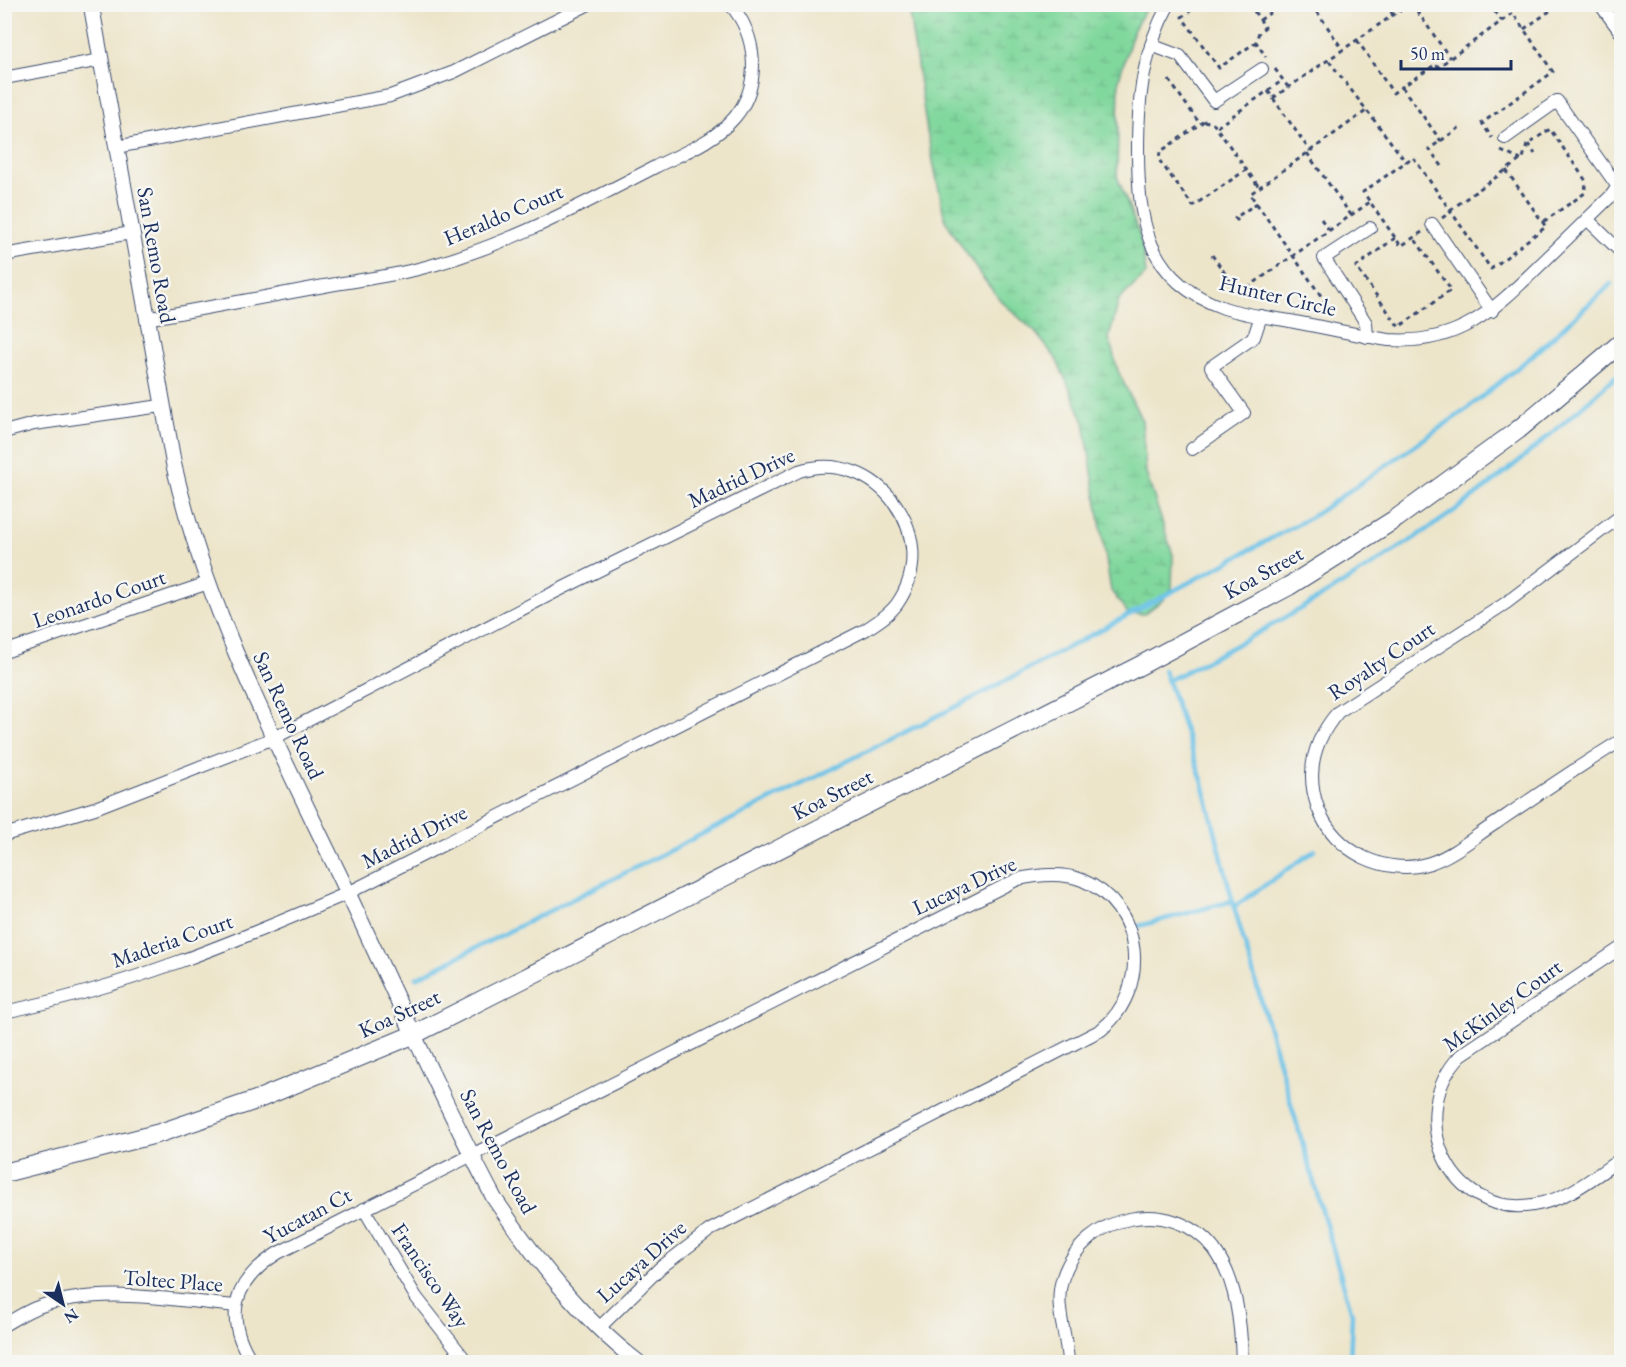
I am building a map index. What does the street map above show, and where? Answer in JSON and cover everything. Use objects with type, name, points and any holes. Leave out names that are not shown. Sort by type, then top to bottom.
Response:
[{"type":"main road","name":"Koa Street","points":[[4,1173],[160,1133],[256,1100],[415,1034],[1141,665],[1289,586],[1397,518],[1527,423],[1622,342]]},
{"type":"street","name":"San Remo Road","points":[[91,4],[161,405],[186,521],[218,614],[274,738],[494,1198],[526,1246],[558,1284],[638,1362]]},
{"type":"street","points":[[116,147],[390,96],[454,72],[589,4]]},
{"type":"street","name":"Heraldo Court","points":[[146,319],[413,270],[474,253],[601,195],[709,140],[728,125],[743,107],[753,71],[752,49],[746,30],[730,4]]},
{"type":"street","name":"Hunter Circle","points":[[1169,4],[1150,45],[1142,77],[1138,113],[1139,203],[1147,234],[1161,260],[1187,289],[1224,308],[1367,337],[1401,341],[1428,338],[1468,326],[1492,311],[1620,184]]},
{"type":"street","points":[[1600,4],[1622,34]]},
{"type":"street","points":[[1150,45],[1180,56],[1214,101],[1262,69]]},
{"type":"street","points":[[4,78],[100,60]]},
{"type":"street","points":[[1504,138],[1557,100],[1620,184]]},
{"type":"street","points":[[1587,219],[1622,253]]},
{"type":"street","points":[[1432,225],[1492,311]]},
{"type":"street","points":[[1367,337],[1366,323],[1324,258],[1370,228]]},
{"type":"street","points":[[4,255],[131,233]]},
{"type":"street","points":[[1192,449],[1244,414],[1211,367],[1254,337],[1261,316]]},
{"type":"street","points":[[4,432],[34,424],[161,405]]},
{"type":"street","name":"Madrid Drive","points":[[274,738],[553,593],[799,471],[830,466],[860,473],[885,490],[904,518],[912,547],[910,574],[896,606],[877,623],[348,893]]},
{"type":"street","name":"Royalty Court","points":[[1622,515],[1506,603],[1338,712],[1319,738],[1314,753],[1313,789],[1326,826],[1354,853],[1382,864],[1420,865],[1457,849],[1622,740]]},
{"type":"street","name":"Leonardo Court","points":[[4,652],[207,583]]},
{"type":"street","points":[[4,835],[95,808],[274,738]]},
{"type":"street","name":"Lucaya Drive","points":[[471,1154],[1018,879],[1047,875],[1071,877],[1100,891],[1118,910],[1133,939],[1135,969],[1129,991],[1119,1011],[1101,1030],[710,1230],[660,1268],[600,1327]]},
{"type":"street","name":"Maderia Court","points":[[4,1012],[48,1003],[158,969],[275,925],[348,893]]},
{"type":"street","name":"McKinley Court","points":[[1622,947],[1461,1055],[1443,1080],[1434,1118],[1438,1143],[1453,1173],[1478,1195],[1503,1204],[1534,1205],[1565,1196],[1622,1158]]},
{"type":"street","name":"Yucatan Ct","points":[[236,1306],[243,1285],[250,1274],[265,1261],[471,1154]]},
{"type":"street","name":"Francisco Way","points":[[364,1209],[416,1297],[467,1362]]},
{"type":"street","points":[[1068,1362],[1061,1322],[1060,1293],[1068,1264],[1079,1248],[1105,1227],[1140,1216],[1166,1218],[1189,1227],[1217,1254],[1233,1291],[1242,1362]]},
{"type":"street","name":"Toltec Place","points":[[4,1325],[42,1305],[80,1299],[160,1298],[236,1306]]},
{"type":"street","points":[[236,1306],[237,1328],[252,1362]]},
{"type":"path","points":[[1199,4],[1182,17],[1219,68],[1256,42],[1259,32],[1265,27],[1249,4]]},
{"type":"path","points":[[1260,20],[1282,4]]},
{"type":"path","points":[[1312,4],[1343,50]]},
{"type":"path","points":[[1273,98],[1411,4],[1450,58]]},
{"type":"path","points":[[1489,4],[1502,21]]},
{"type":"path","points":[[1524,30],[1560,4]]},
{"type":"path","points":[[1387,5],[1393,15]]},
{"type":"path","points":[[1357,40],[1394,93],[1436,64],[1438,67],[1513,13],[1553,72],[1482,123],[1503,153],[1521,160]]},
{"type":"path","points":[[1256,42],[1288,87]]},
{"type":"path","points":[[1328,60],[1406,162]]},
{"type":"path","points":[[1169,80],[1200,124]]},
{"type":"path","points":[[1216,127],[1283,80]]},
{"type":"path","points":[[1402,87],[1441,141]]},
{"type":"path","points":[[1268,91],[1351,215]]},
{"type":"path","points":[[1326,303],[1250,194],[1366,111]]},
{"type":"path","points":[[1204,121],[1213,123],[1259,187],[1246,170],[1193,206],[1159,160],[1160,152],[1204,121]]},
{"type":"path","points":[[1346,126],[1350,132]]},
{"type":"path","points":[[1442,166],[1429,149],[1462,126]]},
{"type":"path","points":[[1506,170],[1546,227],[1491,269],[1450,211],[1413,157],[1363,192],[1401,246],[1414,238],[1450,211],[1506,170],[1521,160],[1528,144],[1550,129],[1586,182],[1585,193],[1543,222]]},
{"type":"path","points":[[1528,144],[1535,154]]},
{"type":"path","points":[[1323,175],[1330,170]]},
{"type":"path","points":[[1212,255],[1236,290],[1244,290],[1370,202]]},
{"type":"path","points":[[1238,221],[1235,218],[1257,203]]},
{"type":"path","points":[[1321,219],[1329,230]]},
{"type":"path","points":[[1395,238],[1356,267],[1399,327],[1451,290],[1414,238]]},
{"type":"green space","points":[[908,5],[1148,5],[1134,29],[1119,79],[1117,176],[1141,239],[1146,274],[1119,300],[1109,338],[1118,371],[1142,421],[1146,473],[1173,555],[1172,588],[1163,600],[1144,614],[1128,613],[1111,591],[1084,422],[1055,357],[1035,332],[1001,301],[979,273],[945,220],[927,131]]},
{"type":"waterway","points":[[416,978],[981,694],[1313,516],[1467,409],[1533,355],[1611,284]]},
{"type":"waterway","points":[[1169,680],[1311,603],[1380,561],[1447,516],[1515,464],[1622,371]]},
{"type":"waterway","points":[[1164,670],[1203,783],[1234,907],[1352,1314],[1350,1362]]},
{"type":"waterway","points":[[1234,907],[1315,850]]},
{"type":"waterway","points":[[1139,926],[1232,901]]}]
